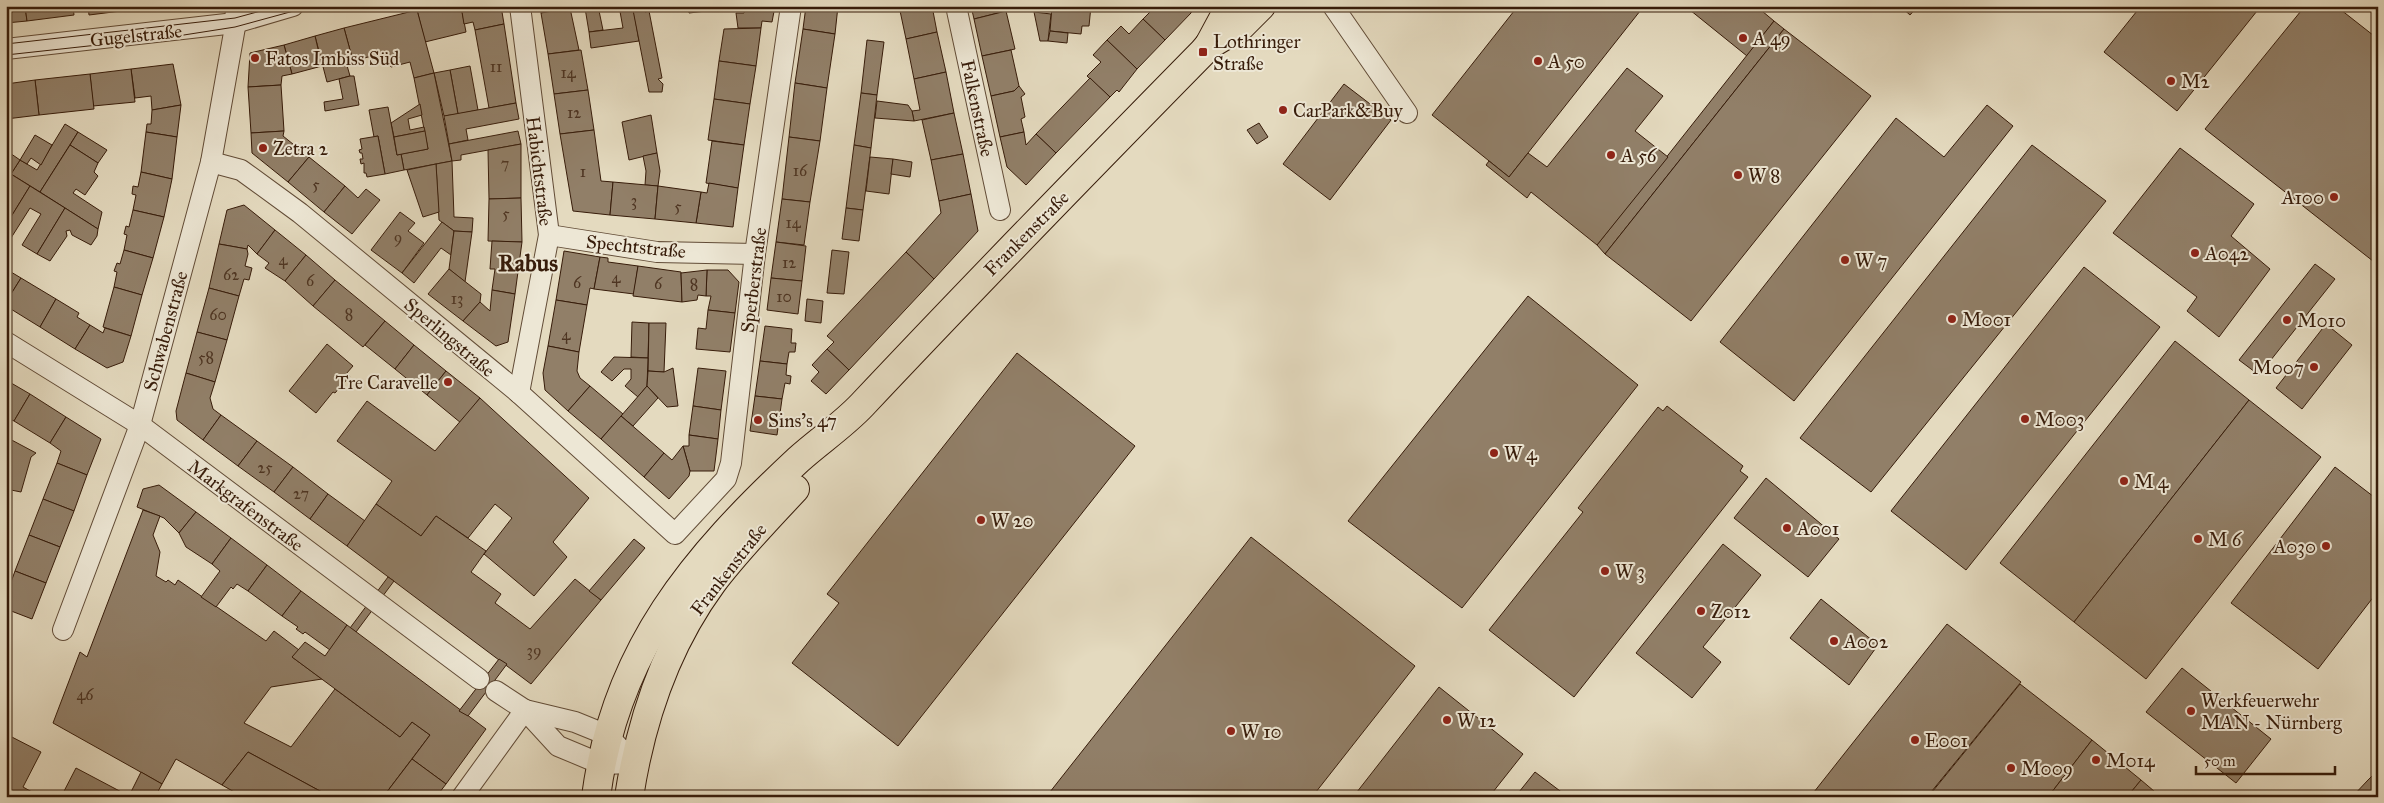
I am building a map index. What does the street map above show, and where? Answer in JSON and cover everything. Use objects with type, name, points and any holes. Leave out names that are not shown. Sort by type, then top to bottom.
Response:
[{"type":"main road","name":"Frankenstraße","points":[[1209,45],[1230,6]]},
{"type":"main road","name":"Frankenstraße","points":[[596,797],[607,735],[618,700],[639,652],[665,607],[686,578],[724,534],[800,459],[845,423],[993,266],[1209,45],[1241,26],[1261,6]]},
{"type":"main road","name":"Frankenstraße","points":[[629,797],[642,729],[657,682],[685,624],[712,582],[743,545],[814,469],[845,423]]},
{"type":"street","name":"Gugelstraße","points":[[6,49],[294,6]]},
{"type":"street","name":"Habichtstraße","points":[[519,393],[549,234],[520,6]]},
{"type":"street","name":"Sperberstraße","points":[[675,534],[726,479],[731,462],[755,254],[791,6]]},
{"type":"street","name":"Falkenstraße","points":[[956,6],[1000,210]]},
{"type":"street","points":[[1333,6],[1407,114]]},
{"type":"street","name":"Schwabenstraße","points":[[63,630],[140,425],[211,162],[236,14]]},
{"type":"street","name":"Sperlingstraße","points":[[211,162],[241,170],[300,213],[519,393],[675,534]]},
{"type":"street","name":"Spechtstraße","points":[[549,234],[657,252],[755,254]]},
{"type":"street","name":"Markgrafenstraße","points":[[6,342],[140,425],[479,679]]},
{"type":"street","points":[[496,691],[525,710],[558,746],[601,764],[634,763]]},
{"type":"street","points":[[525,710],[567,719],[607,735],[634,763]]},
{"type":"street","points":[[462,797],[525,710]]},
{"type":"building","points":[[6,6],[25,6],[27,21],[6,23]]},
{"type":"building","points":[[25,6],[73,6],[74,15],[27,21]]},
{"type":"building","points":[[88,6],[137,6],[137,9],[89,15]]},
{"type":"building","points":[[429,6],[461,6],[466,32],[425,42],[417,10]]},
{"type":"building","points":[[461,6],[501,6],[504,24],[475,30],[473,22],[464,24]]},
{"type":"building","points":[[540,6],[570,6],[570,8],[541,13]]},
{"type":"building","points":[[598,6],[603,30],[589,32],[585,8]]},
{"type":"building","points":[[619,6],[633,6],[639,41],[591,48],[589,32],[623,28]]},
{"type":"building","points":[[635,6],[642,6],[645,12],[649,11],[662,78],[658,79],[663,84],[662,92],[649,92],[633,10]]},
{"type":"building","points":[[688,6],[722,6],[723,9],[689,13]]},
{"type":"building","points":[[746,6],[775,6],[772,22],[762,21],[761,28],[738,28],[736,13],[744,13]]},
{"type":"building","points":[[806,6],[838,6],[835,34],[803,29]]},
{"type":"building","points":[[899,6],[932,6],[937,32],[906,39]]},
{"type":"building","points":[[971,6],[1005,6],[1006,11],[974,19]]},
{"type":"building","points":[[1052,6],[1091,6],[1089,26],[1082,26],[1081,34],[1050,31]]},
{"type":"building","points":[[1156,6],[1184,6],[1191,13],[1165,40],[1143,19]]},
{"type":"building","points":[[1184,6],[1198,6],[1191,13]]},
{"type":"building","name":"A 50","points":[[1518,6],[1644,6],[1509,177],[1432,115]]},
{"type":"building","name":"A 49","points":[[1685,6],[1756,6],[1774,21],[1747,56]]},
{"type":"building","points":[[1900,6],[1918,6],[1910,15]]},
{"type":"building","name":"M2","points":[[2141,6],[2261,6],[2177,111],[2104,52]]},
{"type":"building","name":"A100","points":[[2305,6],[2336,6],[2378,39],[2378,265],[2205,129]]},
{"type":"building","points":[[570,8],[579,50],[548,54],[541,13]]},
{"type":"building","points":[[417,10],[434,73],[414,78],[410,62],[391,67],[387,52],[353,61],[344,28]]},
{"type":"building","points":[[1006,11],[1015,49],[982,56],[974,19]]},
{"type":"building","points":[[1034,12],[1051,14],[1048,41],[1040,41]]},
{"type":"building","points":[[1143,19],[1165,40],[1137,69],[1107,40],[1121,26],[1129,34]]},
{"type":"building","points":[[1774,21],[1784,29],[1605,254],[1597,245]]},
{"type":"building","points":[[504,24],[516,103],[489,108],[475,30]]},
{"type":"building","points":[[344,28],[353,61],[346,62],[350,76],[327,82],[315,36]]},
{"type":"building","points":[[761,28],[756,66],[719,61],[724,29]]},
{"type":"building","points":[[803,29],[835,34],[827,88],[795,83]]},
{"type":"building","name":"W 8","points":[[1784,29],[1871,96],[1691,321],[1605,254]]},
{"type":"building","points":[[1050,31],[1068,33],[1067,43],[1048,41]]},
{"type":"building","points":[[937,32],[946,72],[914,79],[906,39]]},
{"type":"building","points":[[315,36],[322,66],[292,74],[284,45]]},
{"type":"building","points":[[867,40],[884,42],[877,95],[861,93]]},
{"type":"building","points":[[1107,40],[1137,69],[1119,92],[1117,90],[1110,97],[1087,76],[1101,62],[1093,55]]},
{"type":"building","points":[[284,45],[292,74],[282,76],[281,85],[248,87],[250,53]]},
{"type":"building","points":[[581,50],[588,90],[554,94],[548,54]]},
{"type":"building","points":[[1011,50],[1019,86],[1014,91],[991,96],[982,56]]},
{"type":"building","points":[[719,61],[756,66],[750,104],[714,99]]},
{"type":"building","points":[[173,64],[181,105],[152,110],[151,96],[135,98],[131,69]]},
{"type":"building","points":[[470,66],[478,110],[458,114],[450,70]]},
{"type":"building","name":"A 56","points":[[1627,68],[1663,96],[1635,131],[1668,157],[1597,245],[1531,192],[1527,198],[1486,165],[1489,161],[1509,177],[1528,153],[1547,167]]},
{"type":"building","points":[[131,69],[135,102],[93,106],[90,74]]},
{"type":"building","points":[[450,70],[458,114],[444,116],[434,73]]},
{"type":"building","points":[[946,72],[954,113],[914,121],[912,111],[920,110],[914,79]]},
{"type":"building","points":[[434,73],[452,161],[404,170],[401,154],[428,149],[414,78]]},
{"type":"building","points":[[90,74],[94,109],[39,115],[35,80]]},
{"type":"building","points":[[354,76],[359,105],[325,111],[324,102],[343,99],[339,79]]},
{"type":"building","points":[[1090,78],[1110,97],[1056,153],[1036,134]]},
{"type":"building","points":[[35,80],[39,115],[6,119],[6,84]]},
{"type":"building","points":[[795,83],[827,88],[820,141],[789,137]]},
{"type":"building","points":[[1344,84],[1391,120],[1330,200],[1283,164]]},
{"type":"building","points":[[281,85],[284,131],[251,133],[248,87]]},
{"type":"building","points":[[1019,86],[1025,94],[1021,97],[1025,117],[1021,119],[1024,132],[1000,137],[991,96],[1014,91]]},
{"type":"building","points":[[588,90],[594,130],[560,134],[554,94]]},
{"type":"building","points":[[861,93],[877,95],[871,148],[854,145]]},
{"type":"building","points":[[714,99],[750,104],[744,145],[708,140]]},
{"type":"building","points":[[877,101],[908,105],[912,111],[914,121],[875,118]]},
{"type":"building","points":[[516,103],[519,119],[466,129],[468,140],[449,144],[444,116]]},
{"type":"building","points":[[420,104],[422,115],[408,119],[410,130],[424,127],[425,131],[394,137],[391,123]]},
{"type":"building","points":[[181,105],[177,137],[146,132],[147,124],[151,124],[152,110]]},
{"type":"building","name":"W 7","points":[[1987,105],[2013,126],[1794,401],[1720,342],[1896,118],[1944,157]]},
{"type":"building","points":[[388,107],[397,155],[401,154],[404,170],[385,174],[378,136],[374,137],[369,110]]},
{"type":"building","points":[[954,113],[963,154],[931,160],[922,120]]},
{"type":"building","points":[[651,115],[657,153],[629,160],[622,122]]},
{"type":"building","points":[[1259,123],[1268,137],[1257,144],[1247,130]]},
{"type":"building","points":[[65,124],[78,132],[40,192],[11,174],[20,160],[37,170]]},
{"type":"building","points":[[594,130],[601,181],[613,182],[610,215],[573,211],[560,134]]},
{"type":"building","points":[[284,131],[283,136],[309,157],[288,182],[252,153],[251,133]]},
{"type":"building","points":[[425,131],[428,149],[397,155],[394,137]]},
{"type":"building","points":[[518,131],[521,144],[461,155],[461,160],[452,161],[449,144]]},
{"type":"building","points":[[78,132],[107,150],[98,163],[70,145]]},
{"type":"building","points":[[146,132],[177,137],[172,179],[141,172]]},
{"type":"building","points":[[1024,132],[1026,145],[1036,134],[1056,153],[1026,185],[1007,167],[1000,137]]},
{"type":"building","points":[[35,135],[52,145],[41,165],[31,158],[27,164],[20,160]]},
{"type":"building","points":[[378,136],[385,174],[367,177],[366,173],[364,173],[364,163],[361,164],[360,159],[363,159],[362,153],[359,150],[362,149],[360,139]]},
{"type":"building","points":[[789,137],[820,141],[810,202],[782,199]]},
{"type":"building","points":[[712,141],[744,145],[738,188],[706,183]]},
{"type":"building","points":[[521,144],[521,198],[489,199],[488,150]]},
{"type":"building","points":[[70,145],[98,163],[94,172],[98,176],[85,195],[76,189],[73,193],[102,212],[98,229],[40,192]]},
{"type":"building","points":[[854,145],[871,148],[863,210],[846,208]]},
{"type":"building","name":"M001","points":[[2032,145],[2106,201],[1871,492],[1800,438]]},
{"type":"building","points":[[6,146],[7,151],[20,160],[11,174],[6,171]]},
{"type":"building","name":"A042","points":[[2180,148],[2254,204],[2231,236],[2270,269],[2219,337],[2187,311],[2197,297],[2113,233]]},
{"type":"building","points":[[657,153],[660,171],[658,186],[645,185],[646,171],[643,156]]},
{"type":"building","points":[[963,154],[971,194],[939,201],[931,160]]},
{"type":"building","points":[[309,157],[345,186],[324,212],[288,182]]},
{"type":"building","points":[[870,157],[893,159],[889,194],[866,191]]},
{"type":"building","points":[[893,159],[912,162],[910,177],[891,174]]},
{"type":"building","points":[[452,161],[454,217],[473,218],[472,232],[454,231],[439,220],[436,164]]},
{"type":"building","points":[[436,164],[439,212],[423,217],[407,170]]},
{"type":"building","points":[[6,171],[30,186],[6,225],[6,204],[10,198],[6,196]]},
{"type":"building","points":[[141,172],[172,179],[164,217],[133,210],[136,195],[132,194],[133,186],[138,187]]},
{"type":"building","points":[[613,182],[658,186],[655,219],[610,215]]},
{"type":"building","points":[[709,183],[738,188],[733,227],[696,223],[701,192],[707,193]]},
{"type":"building","points":[[30,186],[65,208],[37,254],[22,245],[41,214],[30,208],[11,238],[6,235],[6,225]]},
{"type":"building","points":[[345,186],[358,198],[366,189],[380,200],[352,234],[324,212]]},
{"type":"building","points":[[658,186],[701,192],[696,223],[655,219]]},
{"type":"building","points":[[971,194],[978,231],[934,279],[906,252],[941,213],[939,201]]},
{"type":"building","points":[[521,198],[522,242],[488,241],[489,199]]},
{"type":"building","points":[[782,199],[810,202],[804,245],[776,242]]},
{"type":"building","points":[[244,205],[275,230],[257,254],[248,245],[247,249],[219,244],[227,210]]},
{"type":"building","points":[[65,208],[98,229],[97,236],[91,245],[72,235],[70,230],[66,231],[67,236],[50,261],[37,254]]},
{"type":"building","points":[[846,208],[863,210],[859,241],[842,239]]},
{"type":"building","points":[[133,210],[164,217],[153,258],[124,250],[127,235],[124,234],[126,226],[129,227]]},
{"type":"building","points":[[400,212],[415,223],[408,231],[424,243],[402,273],[371,250]]},
{"type":"building","points":[[442,222],[454,231],[451,255],[441,248],[414,283],[402,273]]},
{"type":"building","points":[[275,230],[306,255],[285,281],[265,268],[269,263],[257,254]]},
{"type":"building","points":[[454,231],[472,232],[465,282],[449,269]]},
{"type":"building","points":[[492,241],[522,242],[515,294],[492,290],[495,269],[490,269]]},
{"type":"building","points":[[776,242],[806,246],[802,281],[771,278]]},
{"type":"building","points":[[219,244],[247,249],[248,254],[245,266],[252,268],[249,280],[244,279],[239,296],[209,288]]},
{"type":"building","points":[[124,250],[153,258],[142,295],[114,287],[117,272],[114,271],[117,263],[120,264]]},
{"type":"building","points":[[832,250],[849,252],[844,294],[827,293]]},
{"type":"building","points":[[564,251],[600,257],[594,289],[590,288],[587,305],[556,300]]},
{"type":"building","points":[[906,252],[934,279],[849,370],[827,349],[834,342],[827,336]]},
{"type":"building","points":[[306,255],[335,280],[313,306],[285,281]]},
{"type":"building","points":[[600,257],[608,258],[608,262],[638,266],[634,294],[594,289]]},
{"type":"building","name":"M010","points":[[2315,264],[2335,279],[2259,375],[2239,360]]},
{"type":"building","points":[[638,266],[681,272],[682,302],[633,296]]},
{"type":"building","name":"M003","points":[[2084,267],[2160,327],[1966,570],[1891,511]]},
{"type":"building","points":[[6,269],[21,278],[6,302]]},
{"type":"building","points":[[449,269],[481,294],[480,302],[463,321],[428,294]]},
{"type":"building","points":[[707,270],[728,270],[739,282],[735,313],[708,310],[711,296],[706,296]]},
{"type":"building","points":[[707,270],[706,296],[698,295],[697,300],[682,302],[681,273]]},
{"type":"building","points":[[21,278],[56,299],[40,327],[6,306],[6,302]]},
{"type":"building","points":[[771,278],[802,281],[798,314],[767,310]]},
{"type":"building","points":[[335,280],[385,321],[363,347],[313,306]]},
{"type":"building","points":[[114,287],[142,295],[131,336],[103,327]]},
{"type":"building","points":[[209,288],[239,296],[227,340],[197,332]]},
{"type":"building","points":[[492,290],[515,294],[508,342],[496,346],[463,321],[480,302],[490,311]]},
{"type":"building","name":"W 4","points":[[1528,296],[1638,385],[1462,608],[1348,521]]},
{"type":"building","points":[[56,299],[79,313],[77,317],[90,325],[75,349],[40,327]]},
{"type":"building","points":[[807,299],[823,301],[821,323],[805,321]]},
{"type":"building","points":[[556,300],[587,305],[579,352],[548,346]]},
{"type":"building","points":[[708,310],[735,313],[730,352],[696,349],[698,328],[706,329]]},
{"type":"building","points":[[385,321],[414,345],[395,369],[365,345]]},
{"type":"building","points":[[632,322],[649,323],[648,358],[631,357]]},
{"type":"building","points":[[649,323],[666,323],[664,372],[648,371]]},
{"type":"building","name":"M007","points":[[2326,324],[2352,345],[2302,409],[2276,388]]},
{"type":"building","points":[[90,325],[103,333],[105,328],[131,336],[123,362],[107,368],[75,349]]},
{"type":"building","points":[[765,326],[792,329],[791,343],[796,343],[795,352],[789,352],[787,364],[760,361]]},
{"type":"building","points":[[197,332],[227,340],[215,382],[186,373]]},
{"type":"building","name":"M 4","points":[[2175,341],[2249,400],[2074,622],[2000,563]]},
{"type":"building","points":[[327,344],[353,366],[346,374],[350,376],[335,393],[333,392],[316,413],[289,391]]},
{"type":"building","points":[[414,345],[446,371],[427,395],[395,369]]},
{"type":"building","points":[[548,346],[579,352],[577,371],[580,378],[590,386],[568,411],[545,390],[543,373]]},
{"type":"building","points":[[827,349],[849,370],[826,394],[811,381],[819,372],[812,365]]},
{"type":"building","name":"W 20","points":[[1017,353],[1135,446],[898,746],[792,663],[839,603],[827,594]]},
{"type":"building","points":[[614,357],[648,358],[647,386],[638,397],[625,386],[631,379],[631,369],[624,369],[612,381],[601,372]]},
{"type":"building","points":[[760,361],[787,364],[786,375],[791,376],[790,384],[785,383],[782,399],[755,396]]},
{"type":"building","points":[[673,368],[678,406],[667,407],[647,386],[648,371],[664,372]]},
{"type":"building","points":[[698,368],[726,371],[721,410],[693,406]]},
{"type":"building","points":[[446,371],[480,398],[461,423],[427,395]]},
{"type":"building","points":[[186,373],[215,382],[210,398],[213,409],[221,415],[203,440],[177,420],[176,411]]},
{"type":"building","points":[[6,380],[30,394],[14,421],[6,417]]},
{"type":"building","points":[[590,386],[623,414],[601,439],[568,411]]},
{"type":"building","points":[[647,386],[658,398],[633,426],[621,416]]},
{"type":"building","points":[[30,394],[66,417],[50,443],[14,421]]},
{"type":"building","points":[[755,396],[782,399],[777,435],[750,431]]},
{"type":"building","points":[[480,398],[589,498],[553,542],[567,557],[534,596],[484,554],[512,518],[495,504],[468,538],[436,516],[421,536],[376,504],[392,481],[337,441],[367,401],[435,451]]},
{"type":"building","name":"M 6","points":[[2249,400],[2321,457],[2146,679],[2074,622]]},
{"type":"building","points":[[693,406],[721,410],[718,439],[689,435]]},
{"type":"building","name":"W 3","points":[[1667,406],[1743,466],[1740,471],[1748,477],[1574,697],[1489,630],[1583,512],[1578,508],[1658,407],[1663,411]]},
{"type":"building","points":[[221,415],[257,441],[238,466],[203,440]]},
{"type":"building","points":[[621,416],[664,453],[644,477],[601,439]]},
{"type":"building","points":[[66,417],[101,439],[87,475],[57,463],[61,451],[50,443]]},
{"type":"building","points":[[689,435],[718,439],[714,471],[690,471],[683,446],[689,446]]},
{"type":"building","points":[[6,437],[36,453],[31,457],[21,492],[6,489]]},
{"type":"building","points":[[257,441],[293,467],[274,492],[238,466]]},
{"type":"building","points":[[683,446],[690,471],[689,476],[669,499],[644,477],[664,453],[672,460]]},
{"type":"building","points":[[57,463],[87,475],[74,511],[43,499]]},
{"type":"building","points":[[293,467],[328,494],[310,519],[274,492]]},
{"type":"building","name":"A030","points":[[2335,467],[2378,500],[2378,591],[2318,669],[2231,603]]},
{"type":"building","name":"A001","points":[[1766,478],[1839,539],[1808,577],[1734,518]]},
{"type":"building","points":[[159,485],[196,512],[179,533],[164,518],[137,507],[143,489]]},
{"type":"building","points":[[328,494],[365,521],[347,546],[310,519]]},
{"type":"building","points":[[43,499],[74,511],[60,547],[29,535]]},
{"type":"building","points":[[376,504],[421,536],[436,516],[486,551],[471,572],[501,594],[495,603],[530,629],[575,579],[601,600],[531,684],[347,546]]},
{"type":"building","points":[[143,510],[160,516],[153,535],[160,552],[156,576],[166,582],[168,580],[175,585],[178,580],[266,641],[274,631],[299,650],[292,657],[322,679],[271,687],[244,723],[291,747],[335,689],[400,737],[412,722],[430,735],[383,797],[331,797],[248,752],[222,785],[176,759],[162,784],[53,723],[80,652],[87,657]]},
{"type":"building","points":[[196,512],[231,538],[212,564],[186,547],[179,533]]},
{"type":"building","points":[[29,535],[60,547],[46,583],[15,571]]},
{"type":"building","name":"W 10","points":[[1251,537],[1415,666],[1312,797],[1046,797]]},
{"type":"building","points":[[231,538],[267,565],[248,591],[237,584],[233,589],[231,587],[216,607],[201,597],[220,571],[212,564]]},
{"type":"building","points":[[634,539],[645,548],[601,600],[589,591]]},
{"type":"building","name":"Z012","points":[[1723,544],[1761,575],[1703,647],[1721,662],[1692,698],[1636,653]]},
{"type":"building","points":[[267,565],[301,591],[282,616],[248,591]]},
{"type":"building","points":[[15,571],[46,583],[32,619],[6,609],[6,596]]},
{"type":"building","points":[[388,577],[394,581],[356,632],[350,628]]},
{"type":"building","points":[[301,591],[347,625],[330,650],[305,632],[303,634],[296,629],[298,627],[282,616]]},
{"type":"building","name":"A002","points":[[1821,599],[1878,645],[1849,685],[1790,638]]},
{"type":"building","name":"E001","points":[[1947,624],[2021,682],[1927,797],[1810,797]]},
{"type":"building","points":[[347,625],[486,729],[446,784],[412,759],[430,735],[412,722],[400,737],[292,657],[305,642],[325,656]]},
{"type":"building","points":[[499,659],[507,664],[468,716],[459,711]]},
{"type":"building","points":[[2182,668],[2271,739],[2236,783],[2146,712]]},
{"type":"building","name":"M009","points":[[2020,684],[2092,740],[2048,797],[1928,797]]},
{"type":"building","name":"W 12","points":[[1439,687],[1523,754],[1489,797],[1353,797]]},
{"type":"building","points":[[6,734],[41,752],[23,787],[41,797],[6,797]]},
{"type":"building","name":"M014","points":[[2092,740],[2141,780],[2127,797],[2048,797]]},
{"type":"building","points":[[248,752],[331,797],[243,797],[222,785]]},
{"type":"building","points":[[412,759],[446,784],[436,797],[383,797]]},
{"type":"building","points":[[76,768],[129,796],[141,772],[162,784],[155,797],[61,797]]},
{"type":"building","points":[[2378,770],[2378,797],[2352,797],[2368,780]]},
{"type":"building","points":[[1535,772],[1568,797],[1515,797]]},
{"type":"building","points":[[2141,780],[2161,797],[2127,797]]},
{"type":"building","points":[[699,793],[734,797],[699,797]]},
{"type":"tram line","points":[[6,44],[235,18],[279,6]]},
{"type":"tram line","points":[[6,55],[171,37],[235,27],[312,6]]},
{"type":"place","name":"A 49","points":[[1743,38]]},
{"type":"place","name":"Lothringer Straße","points":[[1203,52]]},
{"type":"place","name":"Fatos Imbiss Süd","points":[[255,58]]},
{"type":"place","name":"A 50","points":[[1538,61]]},
{"type":"place","name":"M2","points":[[2171,81]]},
{"type":"place","name":"CarPark&Buy","points":[[1283,110]]},
{"type":"place","name":"Zetra 2","points":[[263,148]]},
{"type":"place","name":"A 56","points":[[1611,155]]},
{"type":"place","name":"W 8","points":[[1738,175]]},
{"type":"place","name":"A100","points":[[2334,197]]},
{"type":"place","name":"A042","points":[[2195,253]]},
{"type":"place","name":"W 7","points":[[1845,260]]},
{"type":"place","name":"M001","points":[[1952,319]]},
{"type":"place","name":"M010","points":[[2287,320]]},
{"type":"place","name":"M007","points":[[2314,367]]},
{"type":"place","name":"Tre Caravelle","points":[[448,382]]},
{"type":"place","name":"M003","points":[[2025,419]]},
{"type":"place","name":"Sins's 47","points":[[758,420]]},
{"type":"place","name":"W 4","points":[[1494,453]]},
{"type":"place","name":"M 4","points":[[2124,481]]},
{"type":"place","name":"W 20","points":[[981,520]]},
{"type":"place","name":"A001","points":[[1787,528]]},
{"type":"place","name":"M 6","points":[[2198,539]]},
{"type":"place","name":"A030","points":[[2326,546]]},
{"type":"place","name":"W 3","points":[[1605,571]]},
{"type":"place","name":"Z012","points":[[1701,611]]},
{"type":"place","name":"A002","points":[[1834,641]]},
{"type":"place","name":"Werkfeuerwehr MAN - Nürnberg","points":[[2191,711]]},
{"type":"place","name":"W 12","points":[[1447,720]]},
{"type":"place","name":"W 10","points":[[1231,731]]},
{"type":"place","name":"E001","points":[[1915,740]]},
{"type":"place","name":"M014","points":[[2096,760]]},
{"type":"place","name":"M009","points":[[2011,768]]},
{"type":"district","name":"Rabus","points":[[528,263]]}]
